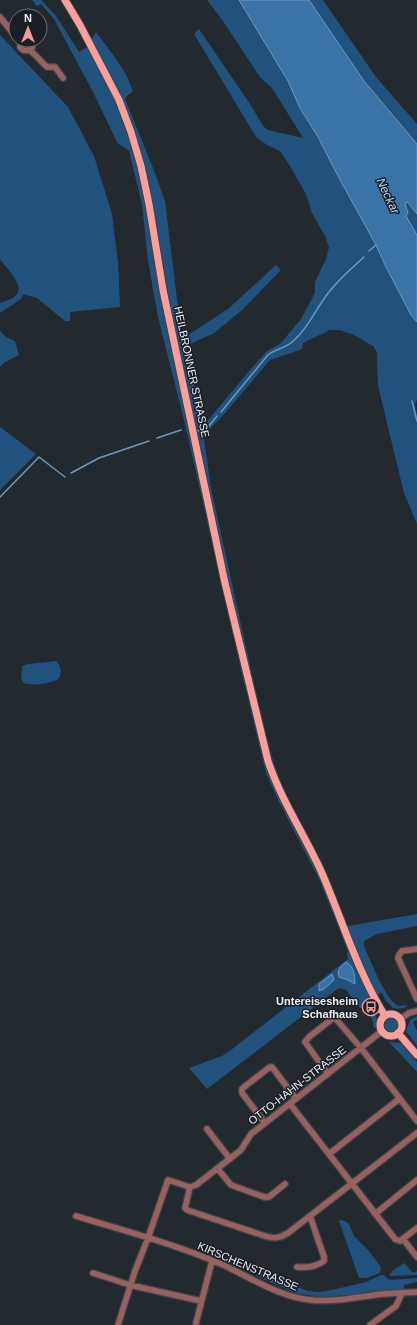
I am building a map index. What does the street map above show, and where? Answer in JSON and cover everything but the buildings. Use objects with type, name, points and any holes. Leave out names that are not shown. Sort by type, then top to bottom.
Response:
[{"type":"main road","name":"HEILBRONNER STRASSE","points":[[65,0],[80,25],[119,100],[131,132],[141,166],[149,204],[163,290],[222,567],[268,761],[276,783],[321,871],[363,975],[385,1016]]},
{"type":"main road","points":[[394,1014],[400,1019],[402,1026],[398,1034],[392,1036],[387,1035],[382,1031],[381,1022],[385,1016],[394,1014]]},
{"type":"main road","points":[[398,1034],[417,1055]]},
{"type":"street","points":[[0,17],[8,27]]},
{"type":"street","points":[[21,48],[27,51],[30,50],[47,67],[55,67],[63,78]]},
{"type":"street","points":[[417,948],[402,951],[398,958],[417,1000]]},
{"type":"street","points":[[400,1019],[409,1013],[417,1011]]},
{"type":"street","points":[[328,1074],[306,1042],[309,1037],[335,1018],[361,1048],[417,1121]]},
{"type":"street","name":"OTTO-HAHN-STRASSE","points":[[190,1187],[196,1185],[218,1169],[241,1150],[251,1134],[382,1031]]},
{"type":"street","points":[[265,1124],[242,1091],[244,1087],[270,1067],[273,1068],[296,1098]]},
{"type":"street","points":[[329,1154],[399,1099]]},
{"type":"street","points":[[290,1104],[394,1240],[400,1241],[417,1228]]},
{"type":"street","points":[[206,1129],[230,1159]]},
{"type":"street","points":[[118,1325],[130,1286],[168,1180],[190,1187],[185,1205],[186,1210],[272,1238],[283,1236],[417,1133]]},
{"type":"street","points":[[218,1169],[230,1185],[264,1197],[269,1197],[286,1184]]},
{"type":"street","points":[[375,1214],[417,1180]]},
{"type":"street","name":"KIRSCHENSTRASSE","points":[[76,1216],[148,1238],[212,1261],[290,1296],[311,1300],[348,1299],[417,1292]]},
{"type":"street","points":[[297,1267],[311,1266],[323,1262],[325,1259],[310,1216]]},
{"type":"street","points":[[403,1238],[417,1257]]},
{"type":"street","points":[[196,1323],[212,1261]]},
{"type":"street","points":[[93,1273],[130,1286],[201,1301]]},
{"type":"street","points":[[370,1325],[396,1306],[402,1293]]},
{"type":"shaded area","points":[[32,0],[41,0],[56,16],[79,52],[87,47],[96,32],[117,60],[130,83],[133,91],[125,99],[165,201],[182,336],[188,335],[228,309],[276,265],[281,270],[241,311],[214,333],[186,346],[202,424],[204,425],[267,351],[280,344],[301,319],[315,293],[315,282],[326,259],[329,247],[325,236],[312,213],[306,194],[287,161],[280,151],[267,145],[256,137],[194,34],[199,29],[250,104],[263,126],[268,130],[303,138],[272,88],[260,77],[223,21],[207,0],[239,0],[288,81],[300,108],[318,137],[376,245],[411,315],[417,322],[417,399],[415,405],[417,415],[417,524],[404,493],[378,386],[377,352],[373,346],[354,335],[339,330],[330,330],[303,343],[302,349],[270,360],[209,430],[204,439],[211,488],[262,720],[274,764],[284,791],[321,862],[348,926],[417,914],[417,926],[377,934],[364,941],[364,946],[378,978],[388,995],[397,1005],[406,1005],[407,1007],[399,1009],[393,1008],[386,1001],[381,992],[370,1002],[377,1020],[377,1026],[374,1029],[372,1018],[363,1008],[360,1008],[346,990],[340,988],[207,1089],[189,1068],[222,1056],[231,1050],[348,959],[348,951],[319,879],[278,800],[266,773],[185,424],[158,317],[148,261],[142,204],[129,151],[117,142],[93,92],[54,19],[48,12],[48,8],[44,8],[41,4],[37,6]]},
{"type":"shaded area","points":[[309,0],[323,0],[376,77],[417,124],[417,144],[364,81]]},
{"type":"shaded area","points":[[0,35],[8,43],[8,48],[12,48],[68,107],[94,156],[112,214],[118,262],[120,307],[70,312],[70,321],[65,321],[37,298],[23,294],[21,299],[0,313],[0,303],[9,300],[17,294],[18,285],[0,259]]},
{"type":"shaded area","points":[[406,202],[417,214],[417,235],[406,216],[408,213],[405,204]]},
{"type":"shaded area","points":[[0,331],[6,337],[15,341],[19,355],[5,362],[0,367]]},
{"type":"shaded area","points":[[0,427],[36,454],[0,490]]},
{"type":"shaded area","points":[[56,661],[60,669],[59,679],[46,683],[28,684],[24,683],[21,679],[22,666]]},
{"type":"shaded area","points":[[417,1016],[417,1020],[413,1022],[417,1031],[417,1046],[406,1031],[410,1020]]},
{"type":"shaded area","points":[[391,1017],[397,1019],[399,1025],[397,1031],[391,1033],[385,1031],[383,1025],[385,1019]]},
{"type":"shaded area","points":[[389,1042],[401,1043],[417,1062],[417,1072]]},
{"type":"shaded area","points":[[340,1220],[349,1224],[354,1236],[368,1250],[381,1267],[380,1273],[367,1278],[359,1278],[339,1221]]},
{"type":"shaded area","points":[[404,1263],[413,1273],[417,1271],[417,1275],[391,1276],[389,1274],[392,1271]]},
{"type":"shaded area","points":[[258,1272],[308,1291],[319,1292],[366,1282],[381,1275],[384,1275],[391,1280],[417,1278],[417,1282],[404,1285],[404,1291],[320,1297],[295,1293],[256,1276]]},
{"type":"water","name":"Neckar","points":[[239,0],[309,0],[364,81],[417,144],[417,214],[407,202],[405,204],[408,213],[406,216],[417,235],[417,322],[411,315],[376,245],[318,137],[300,108],[288,81]]},
{"type":"water","points":[[346,962],[351,966],[355,984],[339,977],[338,972],[342,965]]},
{"type":"water","points":[[332,974],[334,980],[324,989],[319,991],[319,984]]},
{"type":"waterway","points":[[369,251],[376,245]]},
{"type":"waterway","points":[[221,412],[267,356],[286,346],[298,337],[333,287],[364,257]]},
{"type":"waterway","points":[[412,401],[417,421]]},
{"type":"waterway","points":[[198,431],[208,427],[217,416]]},
{"type":"waterway","points":[[157,438],[181,430]]},
{"type":"waterway","points":[[71,473],[99,458],[149,441]]},
{"type":"waterway","points":[[0,497],[39,457],[65,477]]},
{"type":"place","name":"Untereisesheim Schafhaus","points":[[371,1007]]}]
